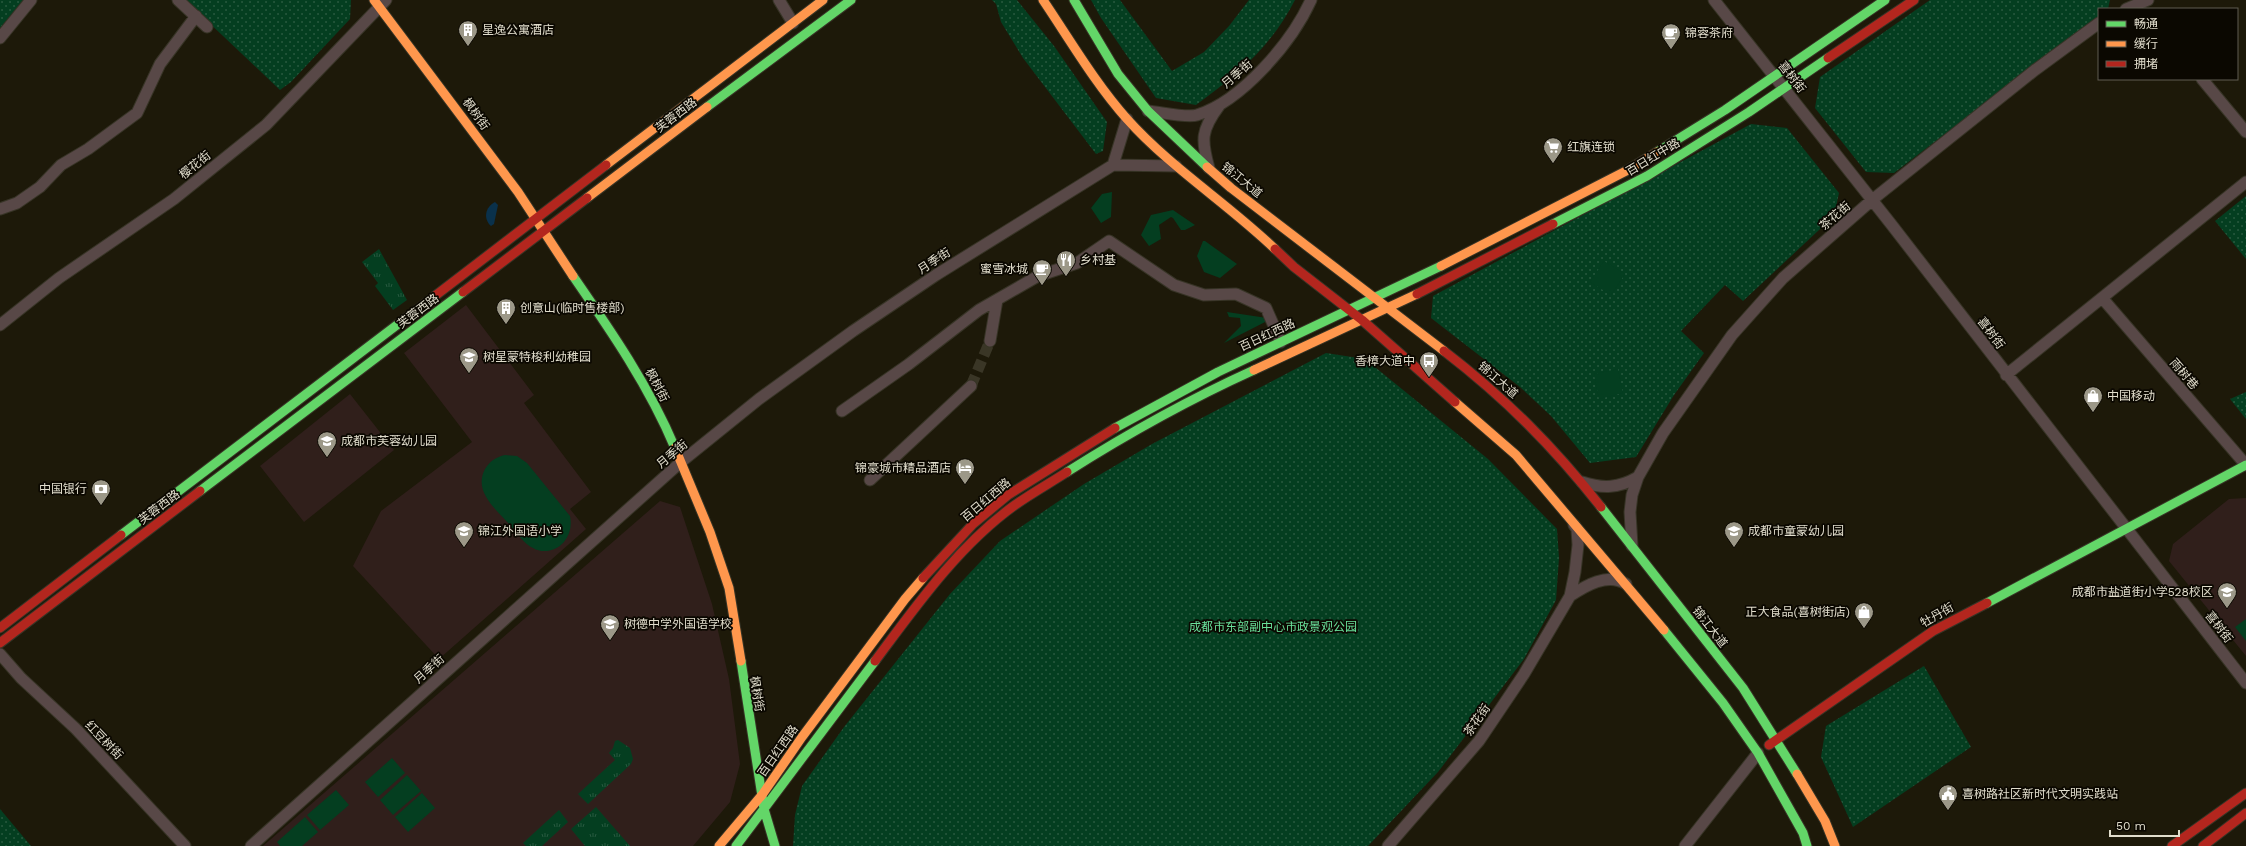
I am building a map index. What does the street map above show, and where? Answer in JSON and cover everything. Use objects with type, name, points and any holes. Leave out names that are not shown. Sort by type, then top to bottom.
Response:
[{"type":"main road","name":"芙蓉西路","points":[[0,628],[823,0]]},
{"type":"main road","name":"芙蓉西路","points":[[0,643],[688,121],[851,0]]},
{"type":"main road","points":[[1043,0],[1106,94],[1127,119],[1176,166],[1255,230],[1294,267],[1362,320],[1516,455],[1628,585],[1723,703],[1758,753],[1803,833],[1807,846]]},
{"type":"main road","name":"锦江大道","points":[[1074,0],[1118,74],[1148,111],[1184,148],[1373,297],[1485,382],[1539,433],[1580,481],[1743,688],[1777,740],[1825,821],[1834,846]]},
{"type":"main road","name":"百日红中路","points":[[1373,297],[1448,263],[1626,171],[1725,110],[1885,0]]},
{"type":"main road","name":"百日红中路","points":[[1389,308],[1647,176],[1784,89],[1914,0]]},
{"type":"main road","name":"枫树街","points":[[380,3],[518,192],[543,232],[625,352],[667,429],[710,532],[730,588],[764,810],[775,846]]},
{"type":"main road","name":"百日红西路","points":[[719,846],[762,794],[802,737],[905,599],[943,555],[973,524],[1008,495],[1102,434],[1218,372],[1373,297]]},
{"type":"main road","name":"百日红西路","points":[[736,846],[915,607],[952,564],[982,533],[1015,505],[1108,446],[1217,387],[1389,308]]},
{"type":"main road","name":"牡丹街","points":[[1758,753],[1933,631],[2246,465]]},
{"type":"main road","points":[[2172,846],[2246,793]]},
{"type":"main road","points":[[2204,846],[2246,813]]},
{"type":"street","points":[[0,38],[31,0]]},
{"type":"street","points":[[178,0],[207,27]]},
{"type":"street","points":[[779,0],[793,23]]},
{"type":"street","name":"月季街","points":[[1148,111],[1195,116],[1221,104],[1258,74],[1289,40],[1311,0]]},
{"type":"street","name":"喜树街","points":[[1714,0],[1872,200],[2006,376],[2246,683]]},
{"type":"street","name":"樱花街","points":[[0,324],[59,278],[174,199],[266,125],[380,3]]},
{"type":"street","points":[[2129,8],[2142,3]]},
{"type":"street","points":[[0,208],[17,203],[40,187],[60,165],[88,149],[137,113],[160,64],[196,16]]},
{"type":"street","name":"茶花街","points":[[1632,547],[1630,512],[1632,495],[1638,477],[1663,433],[1732,335],[1783,278],[1872,200],[2035,70],[2098,24]]},
{"type":"street","points":[[2203,80],[2246,132]]},
{"type":"street","points":[[1209,168],[1204,150],[1204,135],[1208,121],[1221,104]]},
{"type":"street","points":[[1127,119],[1113,165],[1176,166]]},
{"type":"street","name":"月季街","points":[[251,846],[681,462],[759,399],[853,331],[936,275],[1113,165]]},
{"type":"street","points":[[2006,376],[2246,182]]},
{"type":"street","points":[[842,411],[909,364],[980,310],[1038,276],[1077,263],[1109,241],[1174,285],[1204,295],[1236,294],[1266,308],[1281,342]]},
{"type":"street","name":"雨树巷","points":[[2103,299],[2246,465]]},
{"type":"street","points":[[990,341],[997,300]]},
{"type":"street","points":[[870,480],[971,386]]},
{"type":"street","points":[[1580,481],[1596,487],[1612,487],[1626,484],[1638,477]]},
{"type":"street","name":"茶花街","points":[[1388,846],[1479,741],[1524,674],[1570,596],[1578,545],[1577,529],[1570,518]]},
{"type":"street","name":"茶花街","points":[[1570,596],[1584,586],[1599,581],[1613,580],[1628,585]]},
{"type":"street","name":"红豆树街","points":[[0,654],[21,678],[81,735],[186,846]]},
{"type":"street","name":"牡丹街","points":[[1685,846],[1758,753]]},
{"type":"shaded area","name":"锦江外国语小学","points":[[466,305],[534,395],[524,403],[591,492],[570,509],[586,529],[439,659],[353,566],[381,511],[472,442],[404,353]]},
{"type":"shaded area","name":"成都市芙蓉幼儿园","points":[[350,394],[394,450],[304,522],[260,466]]},
{"type":"shaded area","name":"成都市盐道街小学528校区","points":[[2246,498],[2246,656],[2169,561],[2173,544],[2229,499]]},
{"type":"shaded area","name":"树德中学外国语学校","points":[[660,501],[680,507],[712,604],[729,679],[740,764],[730,802],[693,846],[263,846]]},
{"type":"green space","points":[[0,0],[23,0],[0,28]]},
{"type":"green space","points":[[185,0],[351,0],[350,19],[291,82],[280,90]]},
{"type":"green space","points":[[992,0],[1017,0],[1054,46],[1107,122],[1103,151],[1096,154],[1023,58],[1001,22],[996,4]]},
{"type":"green space","points":[[1091,0],[1120,0],[1172,71],[1204,52],[1229,26],[1249,0],[1295,0],[1286,17],[1264,46],[1239,71],[1196,105],[1156,98],[1101,18]]},
{"type":"green space","points":[[1930,0],[2110,0],[2108,8],[2098,8],[2098,17],[1894,173],[1866,172],[1815,108],[1820,77]]},
{"type":"green space","points":[[1751,124],[1787,128],[1839,193],[1834,216],[1743,301],[1725,285],[1681,331],[1704,353],[1674,395],[1636,457],[1590,463],[1551,416],[1520,387],[1431,318],[1433,296]]},
{"type":"green space","points":[[1112,192],[1111,217],[1101,223],[1091,208],[1102,194]]},
{"type":"green space","points":[[2246,196],[2246,259],[2215,221]]},
{"type":"green space","points":[[1173,210],[1195,225],[1185,230],[1181,230],[1171,217],[1159,225],[1161,239],[1149,246],[1141,235],[1151,215]]},
{"type":"green space","points":[[1203,241],[1237,264],[1220,278],[1204,272],[1197,256]]},
{"type":"green space","points":[[379,249],[407,300],[393,310],[375,286],[378,283],[362,262]]},
{"type":"green space","points":[[1604,261],[1625,274],[1611,295],[1590,282]]},
{"type":"green space","points":[[1227,312],[1267,318],[1269,320],[1224,343],[1241,326],[1240,318],[1229,317]]},
{"type":"green space","name":"成都市东部副中心市政景观公园","points":[[1326,353],[1365,359],[1488,459],[1557,529],[1559,558],[1556,600],[1524,659],[1438,772],[1368,846],[793,846],[795,815],[802,786],[844,727],[950,594],[1000,541],[1084,484],[1152,444]]},
{"type":"green space","points":[[1618,369],[1623,393],[1599,399],[1594,374]]},
{"type":"green space","points":[[2246,392],[2246,419],[2230,399]]},
{"type":"green space","points":[[505,455],[517,456],[527,463],[570,516],[571,527],[568,536],[557,548],[549,551],[541,551],[526,544],[488,500],[484,493],[482,477],[485,469],[494,460]]},
{"type":"green space","points":[[2246,619],[2246,641],[2235,627]]},
{"type":"green space","points":[[1924,666],[1971,747],[1853,827],[1821,757],[1826,726]]},
{"type":"green space","points":[[618,740],[630,748],[633,759],[631,764],[588,804],[578,794],[615,760],[609,753],[613,748],[615,741]]},
{"type":"green space","points":[[392,758],[405,773],[378,797],[365,782]]},
{"type":"green space","points":[[407,775],[421,791],[393,815],[380,800]]},
{"type":"green space","points":[[336,790],[349,805],[320,830],[307,815]]},
{"type":"green space","points":[[422,793],[435,808],[408,832],[395,817]]},
{"type":"green space","points":[[596,807],[630,846],[585,846],[571,829]]},
{"type":"green space","points":[[0,809],[31,846],[0,846]]},
{"type":"green space","points":[[559,810],[568,822],[542,846],[526,846],[523,843]]},
{"type":"green space","points":[[305,817],[318,832],[302,846],[280,846],[277,842]]},
{"type":"water","points":[[495,202],[498,205],[494,224],[491,226],[488,223],[486,213],[489,207]]},
{"type":"tunnel","points":[[971,386],[990,341]]},
{"type":"traffic: fast","points":[[707,107],[851,0]]},
{"type":"traffic: fast","points":[[1074,0],[1118,74],[1148,111],[1207,167]]},
{"type":"traffic: fast","points":[[1657,152],[1725,110],[1885,0]]},
{"type":"traffic: fast","points":[[1553,224],[1647,176],[1749,112],[1828,58]]},
{"type":"traffic: fast","points":[[1115,428],[1218,372],[1441,266]]},
{"type":"traffic: fast","points":[[573,276],[628,359],[665,425],[675,448]]},
{"type":"traffic: fast","points":[[200,491],[463,292]]},
{"type":"traffic: fast","points":[[121,535],[410,315]]},
{"type":"traffic: fast","points":[[1067,472],[1159,418],[1254,370]]},
{"type":"traffic: fast","points":[[1987,603],[2246,465]]},
{"type":"traffic: fast","points":[[1601,507],[1743,688],[1797,774]]},
{"type":"traffic: fast","points":[[1664,630],[1723,703],[1758,753],[1803,833],[1807,846]]},
{"type":"traffic: fast","points":[[741,661],[764,809],[775,846]]},
{"type":"traffic: fast","points":[[736,846],[875,661]]},
{"type":"traffic: slow","points":[[374,0],[518,192],[573,276]]},
{"type":"traffic: slow","points":[[606,165],[823,0]]},
{"type":"traffic: slow","points":[[1043,0],[1093,76],[1127,119],[1162,154],[1238,216],[1275,249]]},
{"type":"traffic: slow","points":[[587,198],[707,107]]},
{"type":"traffic: slow","points":[[1441,266],[1626,171],[1657,152]]},
{"type":"traffic: slow","points":[[1207,167],[1231,188],[1444,351]]},
{"type":"traffic: slow","points":[[1254,370],[1417,294]]},
{"type":"traffic: slow","points":[[1455,402],[1516,455],[1664,630]]},
{"type":"traffic: slow","points":[[675,448],[710,532],[729,588],[741,661]]},
{"type":"traffic: slow","points":[[719,846],[762,795],[802,737],[905,599],[923,578]]},
{"type":"traffic: slow","points":[[1797,774],[1825,821],[1835,846]]},
{"type":"traffic: jam","points":[[1828,58],[1914,0]]},
{"type":"traffic: jam","points":[[410,315],[606,165]]},
{"type":"traffic: jam","points":[[463,292],[587,198]]},
{"type":"traffic: jam","points":[[1417,294],[1553,224]]},
{"type":"traffic: jam","points":[[1275,249],[1294,267],[1362,320],[1455,402]]},
{"type":"traffic: jam","points":[[1444,351],[1508,405],[1546,443],[1601,507]]},
{"type":"traffic: jam","points":[[923,578],[973,524],[1008,495],[1115,428]]},
{"type":"traffic: jam","points":[[875,661],[939,577],[975,539],[1015,505],[1067,472]]},
{"type":"traffic: jam","points":[[0,643],[200,491]]},
{"type":"traffic: jam","points":[[0,628],[121,535]]},
{"type":"traffic: jam","points":[[1769,745],[1933,631],[1987,603]]},
{"type":"traffic: jam","points":[[2172,846],[2246,793]]},
{"type":"traffic: jam","points":[[2203,846],[2246,813]]},
{"type":"place","name":"星逸公寓酒店","points":[[468,47]]},
{"type":"place","name":"锦蓉茶府","points":[[1671,50]]},
{"type":"place","name":"红旗连锁","points":[[1553,164]]},
{"type":"place","name":"乡村基","points":[[1066,277]]},
{"type":"place","name":"蜜雪冰城","points":[[1042,286]]},
{"type":"place","name":"创意山(临时售楼部)","points":[[506,325]]},
{"type":"place","name":"树星蒙特梭利幼稚园","points":[[469,374]]},
{"type":"place","name":"香樟大道中","points":[[1429,378]]},
{"type":"place","name":"中国移动","points":[[2093,413]]},
{"type":"place","name":"成都市芙蓉幼儿园","points":[[327,458]]},
{"type":"place","name":"锦豪城市精品酒店","points":[[965,485]]},
{"type":"place","name":"中国银行","points":[[101,506]]},
{"type":"place","name":"锦江外国语小学","points":[[464,548]]},
{"type":"place","name":"成都市童蒙幼儿园","points":[[1734,548]]},
{"type":"place","name":"成都市盐道街小学528校区","points":[[2227,609]]},
{"type":"place","name":"正大食品(喜树街店)","points":[[1864,629]]},
{"type":"place","name":"树德中学外国语学校","points":[[610,641]]},
{"type":"place","name":"喜树路社区新时代文明实践站","points":[[1948,811]]}]
